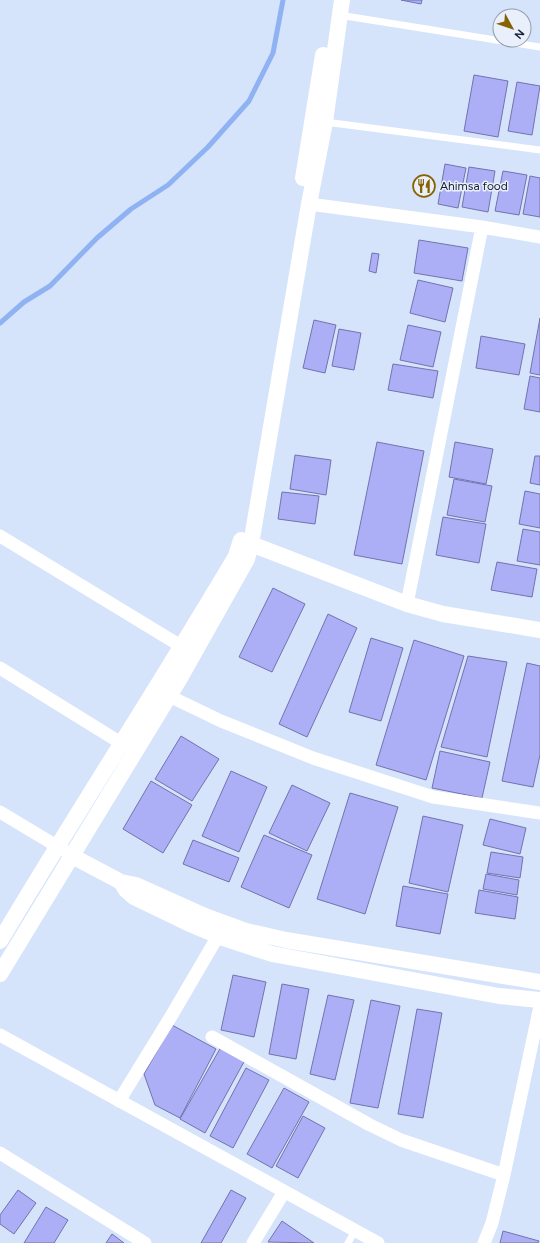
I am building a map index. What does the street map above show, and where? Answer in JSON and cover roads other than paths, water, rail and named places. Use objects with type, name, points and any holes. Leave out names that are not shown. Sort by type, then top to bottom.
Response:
[{"type":"street","points":[[2,966],[72,856],[169,696],[188,650],[236,556],[243,534],[332,0]]},
{"type":"street","points":[[0,942],[121,743],[188,650],[247,559],[251,544],[309,204],[325,122],[340,7]]},
{"type":"street","points":[[309,204],[482,227],[540,237]]},
{"type":"street","points":[[407,604],[482,227]]},
{"type":"street","points":[[0,536],[188,650]]},
{"type":"street","points":[[251,544],[407,604],[443,614],[540,630]]},
{"type":"street","points":[[0,668],[135,752]]},
{"type":"street","points":[[169,696],[221,721],[313,758],[433,797],[540,813]]},
{"type":"street","points":[[0,812],[72,856],[121,882],[136,885],[205,916],[246,931],[286,940],[540,982]]},
{"type":"street","points":[[121,882],[126,890],[134,896],[190,924],[218,936],[272,954],[499,996],[540,1000]]},
{"type":"street","points":[[120,1101],[218,936]]},
{"type":"street","points":[[484,1243],[492,1223],[504,1175],[540,1006]]},
{"type":"street","points":[[0,1035],[378,1243]]},
{"type":"street","points":[[212,1037],[370,1125],[401,1140],[504,1175]]},
{"type":"street","points":[[0,1153],[145,1243]]},
{"type":"street","points":[[253,1243],[284,1192]]},
{"type":"lane","points":[[340,7],[540,47]]},
{"type":"lane","points":[[325,122],[540,150]]},
{"type":"lane","points":[[348,1243],[355,1231]]},
{"type":"waterway","points":[[0,323],[24,302],[50,286],[97,238],[131,209],[168,185],[208,147],[249,101],[273,53],[283,0]]},
{"type":"place","name":"Ahimsa food","points":[[424,186]]}]
